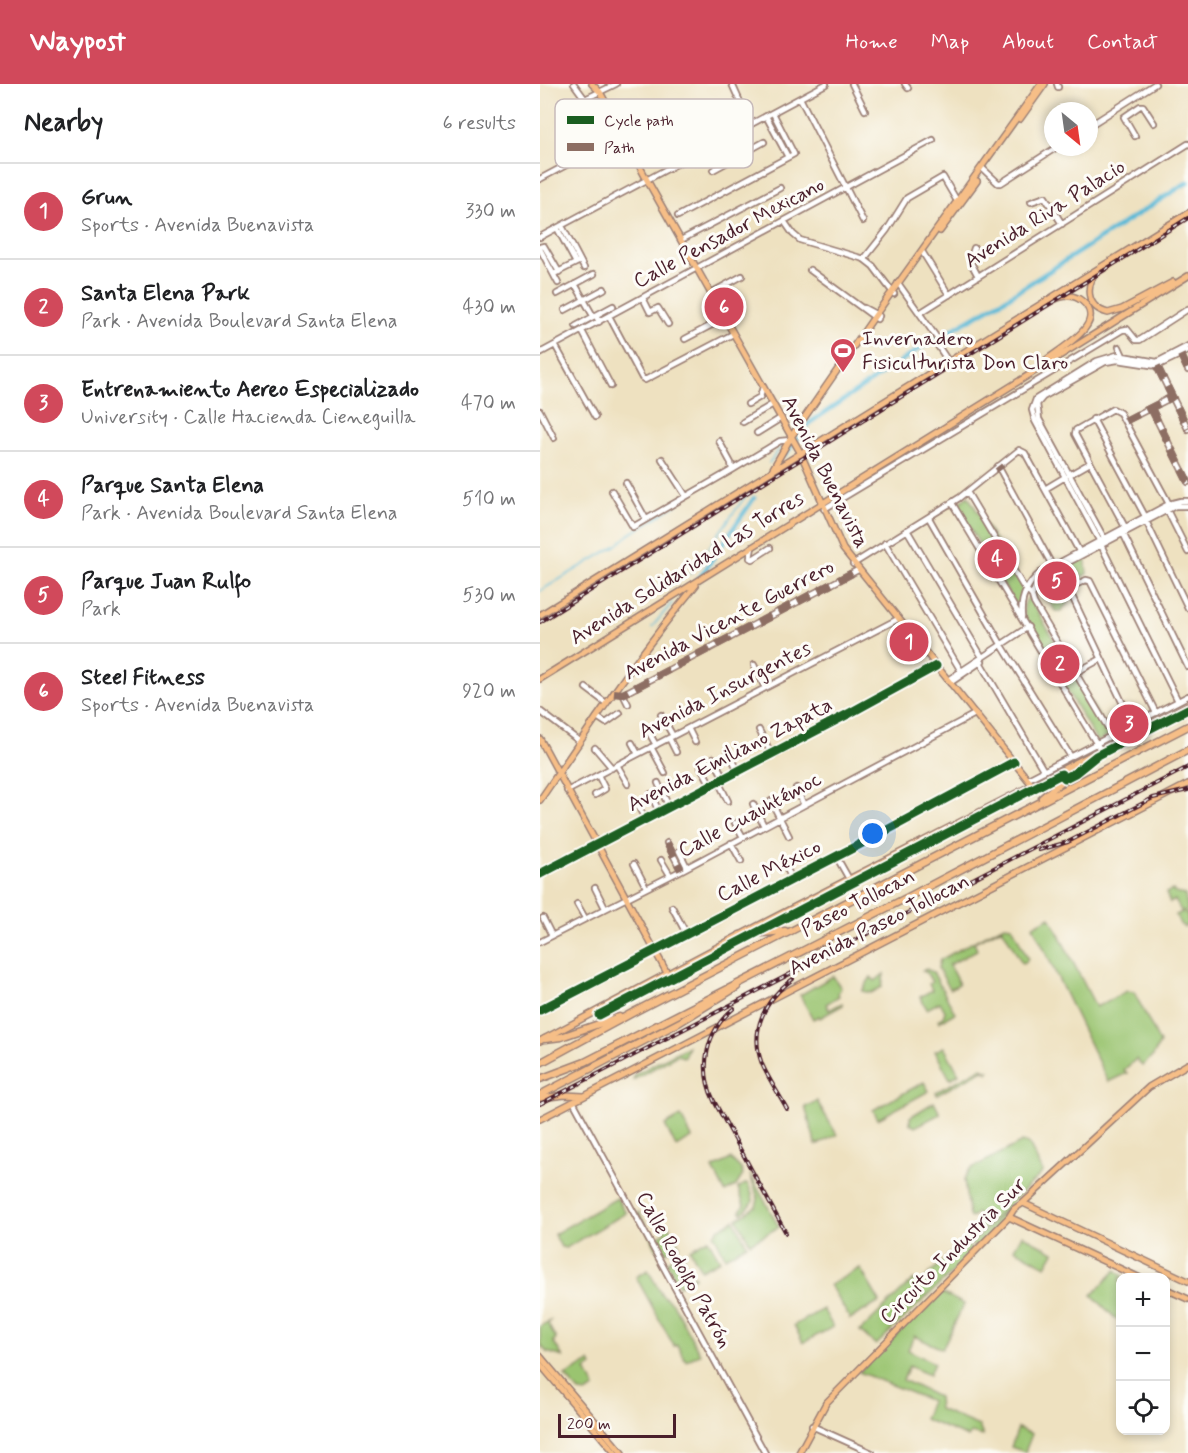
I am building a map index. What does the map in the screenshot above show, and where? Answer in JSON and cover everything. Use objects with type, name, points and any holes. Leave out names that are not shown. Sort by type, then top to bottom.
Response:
[{"type":"highway","name":"Paseo Tollocan","points":[[540,1063],[634,1012],[1188,726]]},
{"type":"highway","name":"Paseo Tollocan","points":[[540,1079],[585,1062],[912,895],[1188,750]]},
{"type":"highway","points":[[1025,811],[1092,756]]},
{"type":"highway","points":[[740,935],[795,929]]},
{"type":"highway","points":[[540,1096],[680,1022],[762,970]]},
{"type":"highway","points":[[542,1040],[561,1037],[634,1012]]},
{"type":"main road","name":"Avenida Buenavista","points":[[592,84],[604,99]]},
{"type":"main road","points":[[770,473],[876,317],[1041,84]]},
{"type":"main road","points":[[899,284],[1045,84]]},
{"type":"main road","name":"Avenida Buenavista","points":[[640,168],[800,452],[843,549],[1033,786]]},
{"type":"main road","name":"Avenida Solidaridad Las Torres","points":[[540,615],[1188,213]]},
{"type":"main road","points":[[1104,265],[1090,281],[1088,293],[1094,306],[1108,313],[1122,309],[1188,275]]},
{"type":"main road","name":"Avenida Solidaridad Las Torres","points":[[540,679],[752,547],[823,506],[1188,275]]},
{"type":"main road","points":[[1012,322],[1064,296],[1078,298],[1089,309],[1090,320],[1086,330],[1056,351],[1032,372]]},
{"type":"main road","points":[[540,800],[578,739],[699,580]]},
{"type":"main road","points":[[542,1040],[740,935],[1188,705]]},
{"type":"main road","points":[[540,739],[667,973]]},
{"type":"main road","name":"Avenida Paseo Tollocan","points":[[540,1119],[1188,784]]},
{"type":"main road","name":"Circuito Industria Sur","points":[[799,1453],[820,1410],[839,1388],[1009,1217],[1014,1209],[1149,1087],[1188,1064]]},
{"type":"main road","name":"Avenida Paseo Tollocan","points":[[540,1096],[586,1096]]},
{"type":"main road","points":[[1023,1203],[1188,1281]]},
{"type":"main road","points":[[1009,1217],[1129,1273]]},
{"type":"main road","points":[[1170,1291],[1188,1299]]},
{"type":"main road","points":[[540,1356],[622,1453]]},
{"type":"main road","points":[[540,1364],[615,1453]]},
{"type":"street","points":[[574,84],[585,99],[616,84]]},
{"type":"street","points":[[732,84],[739,99]]},
{"type":"street","points":[[753,122],[826,84]]},
{"type":"street","points":[[852,84],[865,110]]},
{"type":"street","points":[[1098,120],[1155,84]]},
{"type":"street","points":[[800,98],[863,221]]},
{"type":"street","points":[[1128,101],[1133,110]]},
{"type":"street","points":[[1135,136],[1124,117],[1133,110],[1143,106],[1154,123]]},
{"type":"street","points":[[678,216],[794,152],[773,113]]},
{"type":"street","points":[[766,116],[788,157]]},
{"type":"street","points":[[778,139],[784,135]]},
{"type":"street","name":"Calle Pensador Mexicano","points":[[540,353],[933,140]]},
{"type":"street","points":[[753,148],[764,142]]},
{"type":"street","name":"Avenida Riva Palacio","points":[[920,313],[1188,144]]},
{"type":"street","points":[[983,169],[998,183],[1001,183],[1044,155]]},
{"type":"street","points":[[540,179],[561,168]]},
{"type":"street","points":[[540,237],[669,168]]},
{"type":"street","points":[[713,170],[717,168]]},
{"type":"street","points":[[864,259],[887,230],[907,198],[943,177],[957,201]]},
{"type":"street","points":[[681,240],[780,188]]},
{"type":"street","points":[[1031,202],[1045,197],[1062,224]]},
{"type":"street","points":[[784,221],[800,240],[864,259],[873,266],[893,293]]},
{"type":"street","points":[[559,227],[578,262],[584,268]]},
{"type":"street","points":[[540,248],[544,246],[558,283]]},
{"type":"street","points":[[974,248],[970,261],[978,276]]},
{"type":"street","points":[[923,253],[949,294]]},
{"type":"street","points":[[556,273],[578,262]]},
{"type":"street","points":[[810,270],[876,317]]},
{"type":"street","points":[[557,294],[594,274]]},
{"type":"street","points":[[711,293],[742,276]]},
{"type":"street","points":[[575,284],[597,323]]},
{"type":"street","points":[[899,284],[938,341],[948,361]]},
{"type":"street","points":[[565,310],[604,289]]},
{"type":"street","points":[[643,298],[650,312],[658,308],[661,310],[668,324]]},
{"type":"street","points":[[576,326],[613,306]]},
{"type":"street","points":[[823,506],[1122,330],[1127,329],[1136,340],[1140,340],[1188,309]]},
{"type":"street","points":[[609,316],[645,380],[733,334]]},
{"type":"street","points":[[685,339],[725,318]]},
{"type":"street","points":[[582,330],[611,386]]},
{"type":"street","points":[[555,345],[595,417]]},
{"type":"street","points":[[1119,346],[1124,358]]},
{"type":"street","points":[[1124,358],[1157,366],[1181,355],[1188,349]]},
{"type":"street","points":[[1178,701],[1034,405],[1043,397],[1099,364],[1124,358],[1157,362],[1188,349]]},
{"type":"street","points":[[1181,355],[1188,370]]},
{"type":"street","points":[[1157,366],[1188,429]]},
{"type":"street","points":[[748,404],[760,397],[763,387]]},
{"type":"street","points":[[1125,421],[1172,397]]},
{"type":"street","points":[[743,422],[773,404]]},
{"type":"street","points":[[1151,408],[1188,482]]},
{"type":"street","points":[[1188,552],[1168,507],[1118,410],[1113,409],[1076,430],[1076,436],[1124,530],[1188,667]]},
{"type":"street","points":[[540,411],[554,438]]},
{"type":"street","points":[[757,433],[781,418]]},
{"type":"street","points":[[1093,419],[1188,608]]},
{"type":"street","points":[[612,491],[632,526],[780,441],[793,440]]},
{"type":"street","points":[[719,441],[731,463],[732,470]]},
{"type":"street","points":[[853,564],[952,503],[1000,468],[1015,452],[1022,450],[1079,551]]},
{"type":"street","points":[[662,459],[686,496]]},
{"type":"street","points":[[1045,489],[1090,463]]},
{"type":"street","points":[[1000,468],[1052,565]]},
{"type":"street","points":[[626,483],[646,519]]},
{"type":"street","points":[[967,492],[1032,596],[1117,742]]},
{"type":"street","points":[[1032,596],[1038,580],[1070,559],[1168,507],[1181,501],[1188,501]]},
{"type":"street","points":[[952,503],[1101,751]]},
{"type":"street","points":[[1168,507],[1188,506]]},
{"type":"street","points":[[929,518],[1002,645],[1071,757]]},
{"type":"street","points":[[907,530],[1044,771]]},
{"type":"street","points":[[1022,619],[1021,604],[1026,589],[1035,577],[1052,565],[1070,559],[1079,551],[1102,541]]},
{"type":"street","points":[[885,543],[961,671]]},
{"type":"street","points":[[752,547],[750,558],[753,559],[770,548]]},
{"type":"street","name":"Avenida Vicente Guerrero","points":[[614,693],[623,694],[858,570]]},
{"type":"street","points":[[1133,725],[1069,590],[1071,587],[1088,579],[1090,581],[1156,713]]},
{"type":"street","name":"Avenida Insurgentes","points":[[567,791],[898,619]]},
{"type":"street","points":[[949,682],[1028,628]]},
{"type":"street","points":[[1076,674],[1101,659]]},
{"type":"street","points":[[949,682],[961,671],[981,660]]},
{"type":"street","points":[[754,665],[765,688]]},
{"type":"street","name":"Avenida Emiliano Zapata","points":[[540,874],[880,698],[936,666]]},
{"type":"street","points":[[586,688],[606,703]]},
{"type":"street","points":[[623,694],[628,704]]},
{"type":"street","points":[[1028,779],[1188,696]]},
{"type":"street","points":[[540,711],[578,739]]},
{"type":"street","points":[[597,717],[606,723],[620,713]]},
{"type":"street","name":"Calle Cuauhtémoc","points":[[540,942],[687,867],[975,714]]},
{"type":"street","points":[[662,715],[676,752]]},
{"type":"street","points":[[688,728],[695,742]]},
{"type":"street","points":[[648,730],[665,773]]},
{"type":"street","points":[[759,730],[771,753]]},
{"type":"street","points":[[1107,739],[1110,746]]},
{"type":"street","points":[[632,743],[638,754]]},
{"type":"street","points":[[595,748],[615,766],[628,784]]},
{"type":"street","points":[[728,750],[738,771]]},
{"type":"street","points":[[713,758],[724,778]]},
{"type":"street","name":"Calle México","points":[[540,1010],[1014,762]]},
{"type":"street","points":[[701,767],[711,785]]},
{"type":"street","points":[[595,795],[605,789],[598,775]]},
{"type":"street","points":[[718,781],[728,801]]},
{"type":"street","points":[[658,783],[669,807]]},
{"type":"street","points":[[796,788],[804,805]]},
{"type":"street","points":[[651,794],[659,812]]},
{"type":"street","points":[[635,800],[645,819]]},
{"type":"street","points":[[771,801],[789,836]]},
{"type":"street","points":[[753,804],[764,826]]},
{"type":"street","points":[[735,823],[743,837]]},
{"type":"street","points":[[667,843],[681,870]]},
{"type":"street","points":[[731,843],[741,861]]},
{"type":"street","points":[[679,851],[687,867]]},
{"type":"street","points":[[836,856],[849,879]]},
{"type":"street","points":[[661,860],[670,875]]},
{"type":"street","points":[[783,861],[792,879]]},
{"type":"street","points":[[634,864],[646,888]]},
{"type":"street","points":[[595,888],[605,908]]},
{"type":"street","points":[[577,904],[585,918]]},
{"type":"street","points":[[672,907],[686,933]]},
{"type":"street","points":[[543,918],[552,936]]},
{"type":"street","name":"Calle Rodolfo Patrón","points":[[574,1103],[765,1453]]},
{"type":"street","points":[[812,1426],[872,1453]]},
{"type":"green space","points":[[968,496],[1023,586],[1019,611],[956,505]]},
{"type":"green space","points":[[1085,555],[1087,574],[1063,586],[1069,602],[1061,611],[1055,611],[1039,584],[1044,578]]},
{"type":"green space","points":[[1029,597],[1110,735],[1097,742],[1026,620],[1024,608]]},
{"type":"green space","points":[[1173,890],[1175,893],[1185,895],[1188,925],[1184,927],[1176,915],[1184,911],[1181,911],[1175,900],[1170,903],[1166,893]]},
{"type":"green space","points":[[1050,917],[1096,1007],[1127,991],[1134,992],[1160,1043],[1153,1056],[1142,1066],[1136,1059],[1124,1070],[1127,1073],[1108,1082],[1033,926]]},
{"type":"green space","points":[[1004,925],[1012,926],[1028,959],[1026,962],[1022,963],[1002,928],[974,942],[977,950],[949,965],[959,984],[950,989],[938,968],[940,960]]},
{"type":"green space","points":[[926,969],[933,972],[955,1013],[939,1022],[938,1020],[943,1017],[945,1011],[940,1002],[927,1009],[920,997],[932,990],[929,984],[932,982],[926,972],[922,971]]},
{"type":"green space","points":[[884,974],[882,987],[871,993],[862,991],[871,977],[875,981]]},
{"type":"green space","points":[[833,976],[841,988],[839,996],[826,1004],[829,1010],[842,1003],[843,1005],[820,1018],[819,1016],[813,1019],[800,995]]},
{"type":"green space","points":[[688,1046],[684,1057],[677,1055],[633,1080],[634,1075]]},
{"type":"green space","points":[[944,1047],[959,1074],[950,1079],[935,1051]]},
{"type":"green space","points":[[981,1068],[989,1071],[988,1073],[983,1070],[937,1095],[936,1092]]},
{"type":"green space","points":[[924,1082],[929,1091],[878,1119],[873,1110]]},
{"type":"green space","points":[[817,1101],[837,1135],[816,1145],[805,1107]]},
{"type":"green space","points":[[934,1102],[940,1114],[915,1127],[910,1124],[910,1117]]},
{"type":"green space","points":[[681,1116],[692,1138],[676,1147],[665,1125]]},
{"type":"green space","points":[[1022,1142],[1029,1144],[1043,1172],[967,1245],[974,1252],[876,1345],[860,1331],[914,1279],[923,1288],[925,1286],[921,1282],[984,1221],[977,1213],[971,1218],[969,1216],[964,1179],[970,1169]]},
{"type":"green space","points":[[731,1159],[741,1169],[743,1175],[736,1186],[725,1192],[713,1168]]},
{"type":"green space","points":[[750,1174],[779,1227],[750,1243],[737,1219],[756,1206],[758,1199]]},
{"type":"green space","points":[[748,1184],[753,1201],[742,1213],[740,1211],[744,1205],[738,1188]]},
{"type":"green space","points":[[617,1198],[626,1213],[566,1248],[561,1247],[554,1234]]},
{"type":"green space","points":[[1009,1207],[1002,1222],[975,1248],[971,1244]]},
{"type":"green space","points":[[639,1212],[654,1239],[666,1232],[662,1225],[669,1226],[679,1245],[660,1255],[637,1213]]},
{"type":"green space","points":[[734,1220],[747,1245],[725,1257],[714,1234],[718,1229]]},
{"type":"green space","points":[[1022,1235],[1054,1252],[1046,1266],[1014,1249]]},
{"type":"green space","points":[[708,1239],[720,1260],[701,1270],[690,1249]]},
{"type":"green space","points":[[684,1253],[683,1270],[687,1279],[694,1275],[695,1277],[679,1286],[666,1262]]},
{"type":"green space","points":[[860,1268],[880,1302],[850,1319],[830,1285]]},
{"type":"green space","points":[[648,1270],[662,1295],[673,1304],[700,1354],[686,1361],[677,1345],[674,1346],[636,1277]]},
{"type":"green space","points":[[1116,1270],[1119,1273],[1116,1273],[1116,1319],[1092,1295]]},
{"type":"green space","points":[[940,1292],[964,1304],[942,1349],[914,1336],[908,1350],[934,1363],[929,1375],[909,1366],[903,1380],[938,1397],[939,1409],[979,1426],[983,1436],[971,1433],[968,1437],[924,1419],[931,1401],[859,1372]]},
{"type":"green space","points":[[823,1309],[833,1327],[803,1343],[794,1325]]},
{"type":"green space","points":[[550,1321],[548,1324],[556,1339],[553,1341],[563,1357],[547,1352],[540,1345],[540,1326]]},
{"type":"green space","points":[[590,1362],[592,1366],[586,1370],[595,1388],[586,1393],[579,1392],[565,1376]]},
{"type":"green space","points":[[1018,1428],[1032,1434],[1025,1452],[1011,1447]]},
{"type":"waterway","points":[[785,455],[808,424],[919,349],[1007,298],[1188,182]]},
{"type":"waterway","points":[[769,463],[784,443]]},
{"type":"waterway","points":[[690,574],[752,487]]},
{"type":"waterway","points":[[698,580],[754,498]]},
{"type":"waterway","points":[[540,591],[617,545],[630,534],[676,505]]},
{"type":"waterway","points":[[652,627],[672,603]]},
{"type":"railway","points":[[540,622],[1188,218]]},
{"type":"railway","points":[[540,1104],[1188,767]]},
{"type":"railway","points":[[1039,850],[1068,842],[1153,798],[1188,790]]},
{"type":"railway","points":[[787,1109],[762,1064],[757,1039],[762,1016],[767,1006],[793,979]]},
{"type":"railway","points":[[734,1008],[724,1017],[711,1039],[706,1076],[714,1101],[786,1233]]},
{"type":"marked path","points":[[1181,355],[1188,370]]},
{"type":"marked path","points":[[1157,366],[1188,429]]},
{"type":"marked path","points":[[1125,421],[1172,397]]},
{"type":"marked path","points":[[1151,408],[1188,482]]},
{"type":"marked path","points":[[998,466],[1001,470]]},
{"type":"marked path","points":[[614,693],[623,694],[858,570]]},
{"type":"marked path","points":[[667,843],[681,870]]},
{"type":"cycle path","points":[[540,874],[936,666]]},
{"type":"cycle path","points":[[599,1015],[1061,774],[1065,778],[1075,773],[1096,756],[1188,709]]},
{"type":"cycle path","points":[[540,1010],[1014,762]]},
{"type":"place","name":"Steel Fitness","points":[[724,307]]},
{"type":"place","name":"Invernadero Fisiculturista Don Claro","points":[[843,374]]},
{"type":"place","name":"Parque Santa Elena","points":[[997,559]]},
{"type":"place","name":"Parque Juan Rulfo","points":[[1057,581]]},
{"type":"place","name":"Grun","points":[[909,642]]},
{"type":"place","name":"Santa Elena Park","points":[[1060,664]]},
{"type":"place","name":"Entrenamiento Aereo Especializado","points":[[1129,724]]}]
